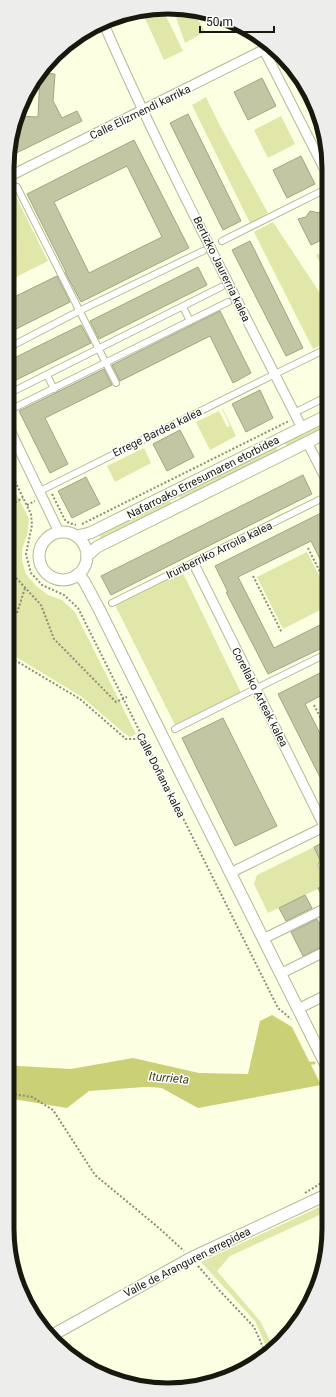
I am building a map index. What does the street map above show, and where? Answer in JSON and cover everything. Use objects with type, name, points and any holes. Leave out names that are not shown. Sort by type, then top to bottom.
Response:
[{"type":"street","name":"Bertizko Jaurerria kalea","points":[[106,29],[142,110],[302,428]]},
{"type":"street","name":"Calle Elizmendi karrika","points":[[14,174],[266,49]]},
{"type":"street","points":[[270,52],[322,163]]},
{"type":"street","points":[[17,187],[116,383]]},
{"type":"street","points":[[222,241],[320,192]]},
{"type":"street","points":[[14,345],[79,311],[203,251]]},
{"type":"street","points":[[14,391],[221,287]]},
{"type":"street","points":[[14,408],[228,302]]},
{"type":"street","points":[[183,307],[190,321]]},
{"type":"street","name":"Errege Bardea kalea","points":[[44,489],[322,351]]},
{"type":"street","points":[[47,375],[54,388]]},
{"type":"street","points":[[296,412],[322,399]]},
{"type":"street","name":"Nafarroako Erresumaren etorbidea","points":[[77,536],[90,533],[322,418]]},
{"type":"street","name":"Nafarroako Erresumaren etorbidea","points":[[87,556],[92,550],[99,546],[322,435]]},
{"type":"street","points":[[14,438],[59,532]]},
{"type":"street","points":[[307,442],[322,471]]},
{"type":"street","name":"Irunberriko Arroila kalea","points":[[112,603],[322,498]]},
{"type":"street","points":[[59,532],[67,532],[77,536],[84,546],[87,556],[84,565],[78,574],[68,579],[56,579],[46,572],[39,562],[39,550],[43,542],[50,535],[59,532]]},
{"type":"street","name":"Corellako Arteak kalea","points":[[196,568],[322,817]]},
{"type":"street","name":"Calle Doñana kalea","points":[[78,574],[84,581],[99,609],[298,1009],[322,1067]]},
{"type":"street","points":[[175,729],[322,656]]},
{"type":"street","points":[[230,873],[322,827]]},
{"type":"street","points":[[263,939],[322,910]]},
{"type":"street","points":[[280,974],[322,953]]},
{"type":"street","points":[[298,1009],[322,997]]},
{"type":"street","name":"Valle de Aranguren errepidea","points":[[55,1334],[191,1258],[322,1197]]},
{"type":"path","points":[[50,494],[52,493],[67,522],[69,524],[78,525],[290,420]]},
{"type":"path","name":"Calle Doñana kalea","points":[[14,479],[31,514],[32,525],[26,554],[31,572],[42,585],[64,595],[78,608],[278,1008],[292,1020]]},
{"type":"path","points":[[14,503],[24,498]]},
{"type":"path","points":[[308,548],[322,576]]},
{"type":"path","points":[[14,576],[41,605],[54,639],[116,702],[127,697]]},
{"type":"path","points":[[253,576],[282,633]]},
{"type":"path","points":[[16,613],[25,588]]},
{"type":"path","points":[[14,660],[80,699],[126,739],[144,739]]},
{"type":"path","points":[[314,705],[322,720]]},
{"type":"path","points":[[318,1036],[322,1034]]},
{"type":"path","points":[[14,1094],[32,1097],[53,1110],[95,1174],[159,1228],[191,1258],[254,1327],[264,1349]]},
{"type":"path","points":[[302,1195],[322,1183]]},
{"type":"green space","points":[[165,14],[183,51],[164,60],[144,16]]},
{"type":"green space","points":[[175,14],[196,17],[205,32],[185,43]]},
{"type":"green space","points":[[206,97],[219,124],[268,213],[250,223],[192,105]]},
{"type":"green space","points":[[281,116],[295,144],[268,158],[254,130]]},
{"type":"green space","points":[[14,193],[48,261],[14,278]]},
{"type":"green space","points":[[273,222],[320,293],[322,298],[322,345],[313,349],[254,232]]},
{"type":"green space","points":[[322,252],[322,267],[316,255]]},
{"type":"green space","points":[[222,409],[236,436],[210,450],[196,422],[219,411],[227,427],[230,426]]},
{"type":"green space","points":[[322,424],[322,429],[287,447],[285,443]]},
{"type":"green space","points":[[276,447],[278,451],[181,500],[179,496]]},
{"type":"green space","points":[[144,448],[151,463],[115,482],[107,466]]},
{"type":"green space","points":[[14,489],[29,519],[27,535],[22,550],[22,561],[26,574],[36,586],[48,595],[62,600],[75,612],[136,734],[130,737],[124,733],[82,697],[14,656]]},
{"type":"green space","points":[[170,500],[172,504],[101,539],[99,535]]},
{"type":"green space","points":[[307,552],[322,581],[322,609],[283,629],[257,577]]},
{"type":"green space","points":[[182,571],[241,693],[175,725],[115,605]]},
{"type":"green space","points":[[314,847],[322,862],[322,887],[268,913],[254,884],[257,875]]},
{"type":"green space","points":[[272,1015],[292,1027],[321,1085],[198,1108],[158,1086],[89,1091],[67,1108],[14,1099],[14,1065],[71,1069],[133,1058],[199,1073],[248,1074],[260,1021]]},
{"type":"green space","points":[[322,1206],[322,1214],[230,1256],[217,1271],[260,1321],[272,1343],[267,1348],[255,1321],[201,1262]]},
{"type":"building","points":[[289,72],[306,100],[315,121]]},
{"type":"building","points":[[46,73],[55,74],[53,101],[62,118],[77,111],[82,121],[14,154],[23,116],[38,117],[40,83]]},
{"type":"building","points":[[262,78],[276,106],[248,120],[234,92]]},
{"type":"building","points":[[188,114],[241,221],[223,230],[170,123]]},
{"type":"building","points":[[134,140],[189,248],[81,302],[27,194]],"holes":[[[127,166],[162,237],[89,273],[54,202]]]},
{"type":"building","points":[[301,156],[315,184],[287,198],[273,170]]},
{"type":"building","points":[[322,208],[322,240],[311,245],[298,219],[306,217],[310,211],[319,213]]},
{"type":"building","points":[[250,241],[303,348],[286,356],[232,250]]},
{"type":"building","points":[[198,267],[207,285],[99,339],[90,321]]},
{"type":"building","points":[[57,276],[70,302],[14,330],[14,297]]},
{"type":"building","points":[[220,311],[251,373],[233,383],[210,336],[120,381],[112,365]]},
{"type":"building","points":[[81,325],[91,343],[14,381],[14,358]]},
{"type":"building","points":[[104,369],[112,385],[45,418],[68,464],[50,473],[19,411]]},
{"type":"building","points":[[260,390],[273,418],[246,432],[232,404]]},
{"type":"building","points":[[180,430],[194,457],[167,471],[153,444]]},
{"type":"building","points":[[303,475],[312,494],[111,595],[101,576]]},
{"type":"building","points":[[86,477],[100,504],[72,518],[58,491]]},
{"type":"building","points":[[321,513],[322,563],[311,541],[238,577],[274,648],[322,624],[322,648],[268,674],[226,592],[228,592],[215,566]]},
{"type":"building","points":[[322,672],[322,695],[305,704],[322,737],[322,781],[278,694]]},
{"type":"building","points":[[223,718],[277,826],[235,846],[182,738]]},
{"type":"building","points":[[322,843],[322,859],[320,860],[314,847]]},
{"type":"building","points":[[322,886],[322,896],[318,888]]},
{"type":"building","points":[[305,895],[312,908],[286,921],[279,908]]},
{"type":"building","points":[[317,919],[322,929],[322,947],[303,956],[291,932]]},
{"type":"waterway","name":"Iturrieta","points":[[14,1073],[73,1084],[133,1084],[239,1093],[297,1082],[301,1064],[314,1063]]}]
